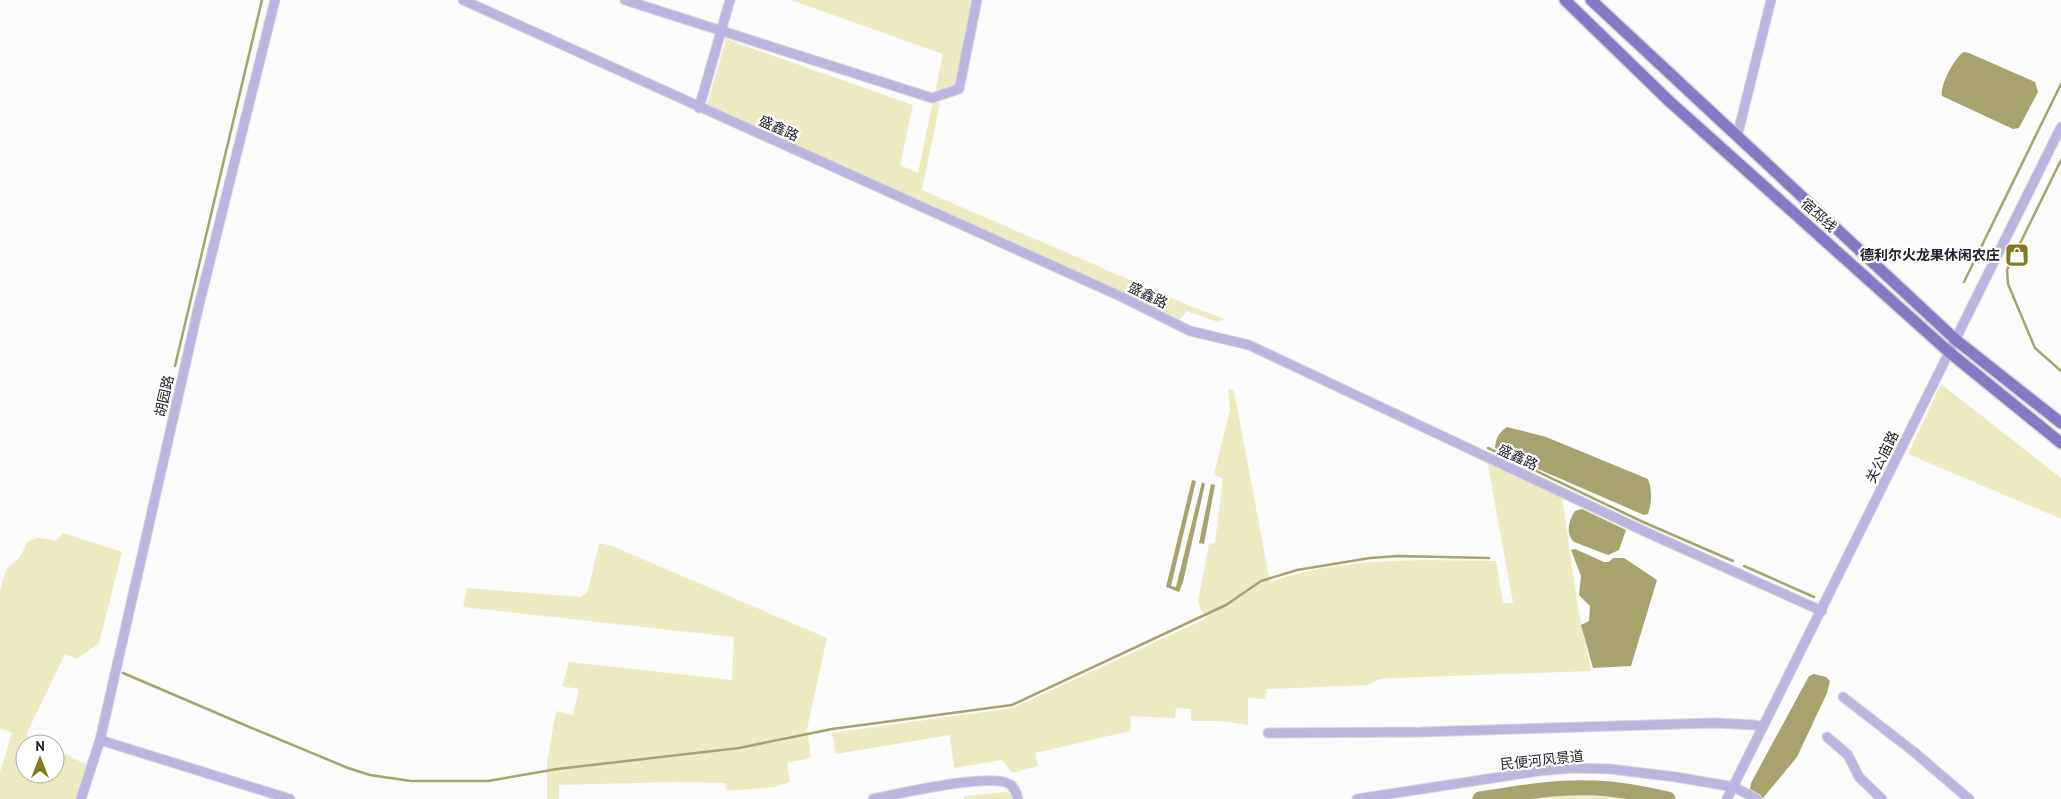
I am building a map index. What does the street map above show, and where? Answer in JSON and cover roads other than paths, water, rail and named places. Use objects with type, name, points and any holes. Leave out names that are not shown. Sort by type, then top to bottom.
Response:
[{"type":"main road","name":"宿邳线","points":[[1565,0],[1669,101],[1949,352],[2061,443]]},
{"type":"main road","name":"宿邳线","points":[[1591,0],[1956,340],[2061,423]]},
{"type":"street","name":"胡园路","points":[[81,799],[100,740],[198,309],[275,0]]},
{"type":"street","name":"盛鑫路","points":[[463,0],[1122,297],[1190,331],[1250,345],[1648,533],[1822,611]]},
{"type":"street","points":[[625,0],[932,98],[958,89],[977,0]]},
{"type":"street","points":[[699,108],[730,0]]},
{"type":"street","points":[[1737,137],[1770,0]]},
{"type":"street","name":"关公庙路","points":[[1730,793],[2061,128]]},
{"type":"street","points":[[1843,696],[1914,752],[1969,799]]},
{"type":"street","points":[[1268,733],[1420,732],[1714,723],[1755,724],[1762,728]]},
{"type":"street","points":[[1827,737],[1848,755],[1859,777],[1882,799]]},
{"type":"street","points":[[100,740],[290,799]]},
{"type":"street","name":"民便河风景道","points":[[1357,799],[1539,771],[1573,768],[1641,772],[1757,799]]},
{"type":"street","points":[[874,799],[968,782],[992,780],[1011,785],[1018,799]]},
{"type":"waterway","points":[[175,366],[262,0]]},
{"type":"waterway","points":[[1964,282],[2061,84]]},
{"type":"waterway","points":[[2061,160],[2007,270],[2008,284],[2035,348],[2061,371]]},
{"type":"waterway","points":[[1488,448],[1643,522],[1733,561]]},
{"type":"waterway","points":[[123,673],[348,768],[370,775],[411,781],[488,781],[557,769],[739,748],[832,729],[1012,705],[1226,605],[1261,581],[1297,570],[1370,558],[1398,556],[1489,558]]},
{"type":"waterway","points":[[1744,566],[1814,597]]},
{"type":"waterway","points":[[1480,799],[1538,790],[1566,788],[1623,791],[1668,799]]},
{"type":"place","name":"德利尔火龙果休闲农庄","points":[[2017,255]]}]
